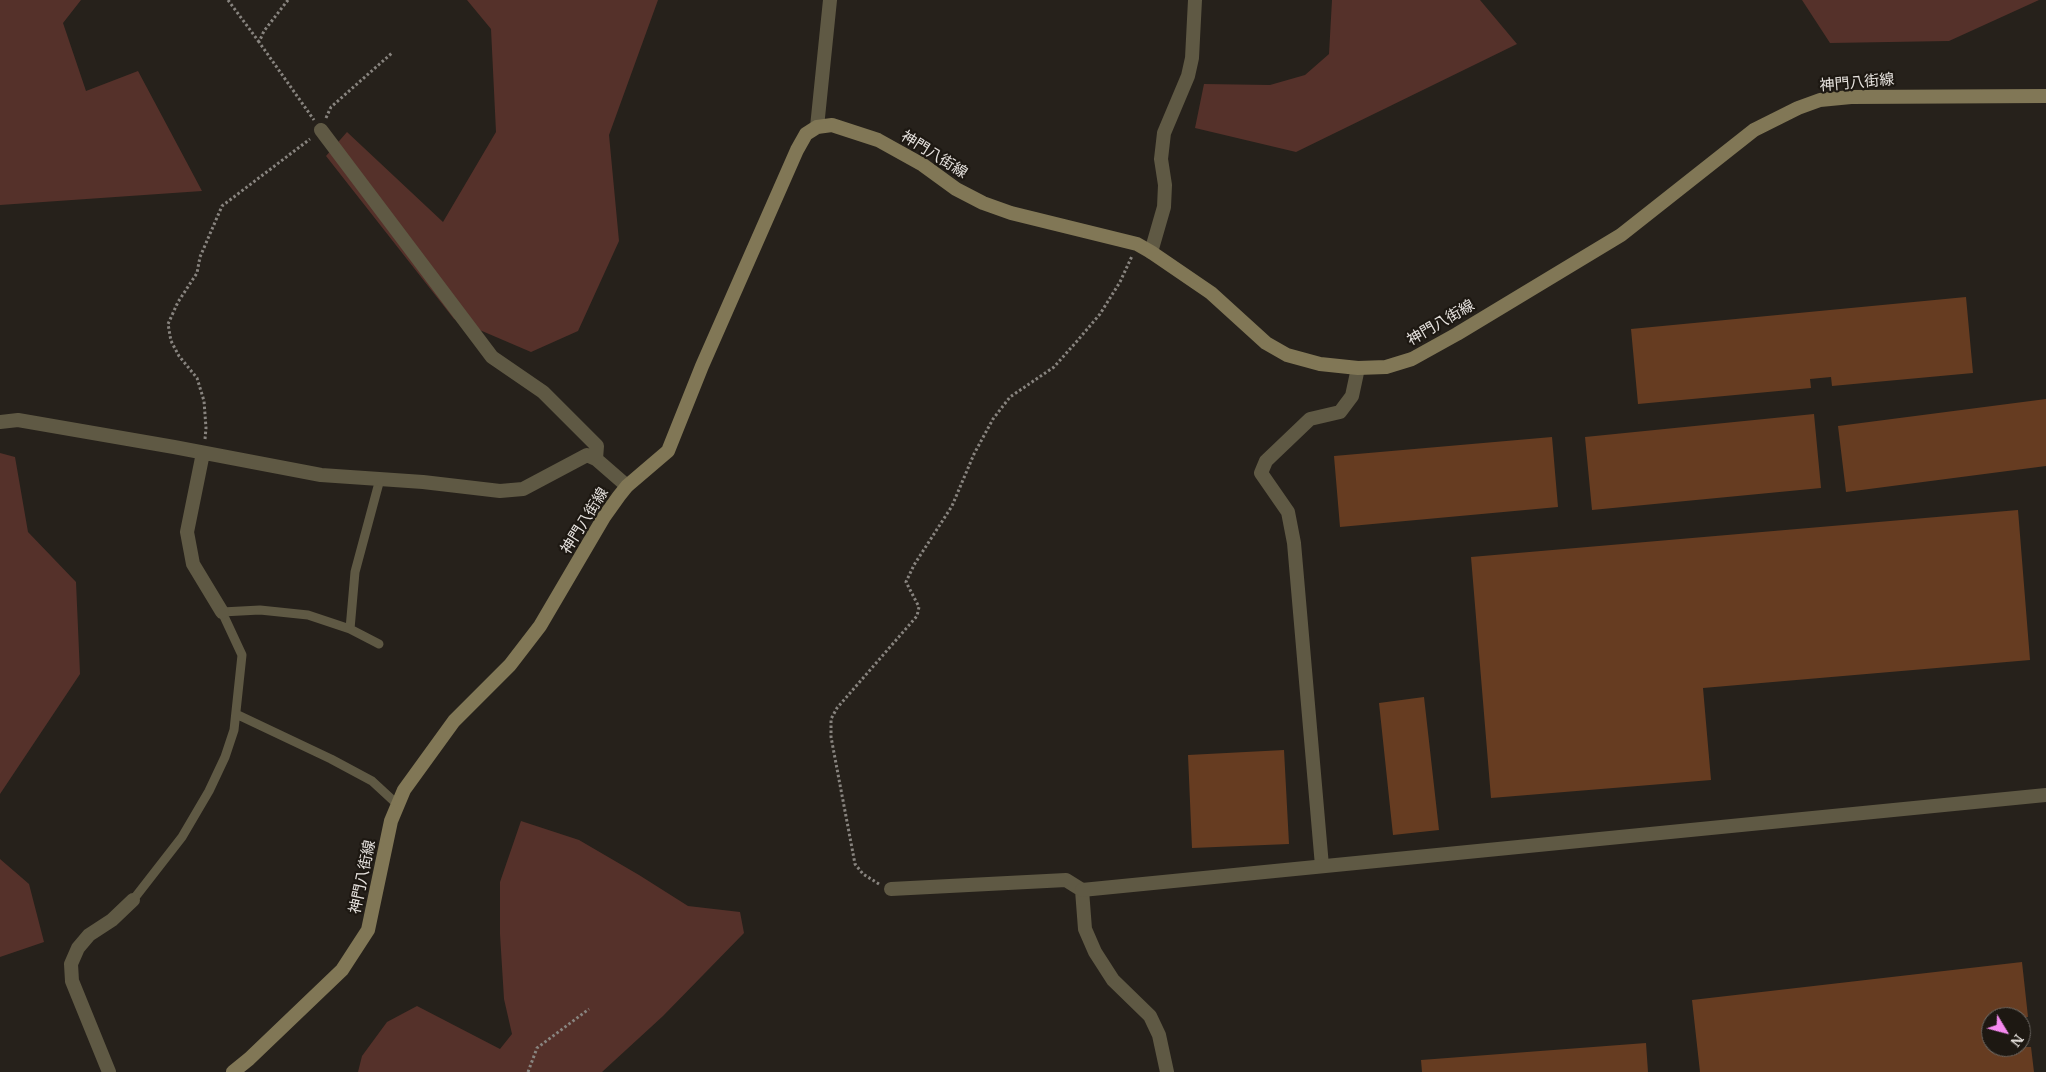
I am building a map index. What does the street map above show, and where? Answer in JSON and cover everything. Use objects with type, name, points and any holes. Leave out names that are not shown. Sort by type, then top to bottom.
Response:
[{"type":"main road","name":"神門八街線","points":[[233,1072],[250,1059],[342,970],[368,930],[391,822],[404,790],[454,721],[510,665],[540,626],[604,517],[627,486],[668,450],[702,366],[797,150],[806,134],[817,127],[832,124],[878,140],[923,165],[956,189],[983,203],[1011,213],[1137,244],[1211,293],[1266,343],[1287,355],[1320,364],[1358,368],[1386,367],[1412,359],[1457,334],[1621,236],[1754,130],[1798,108],[1820,100],[1851,97],[2046,96]]},
{"type":"street","points":[[817,127],[830,0]]},
{"type":"street","points":[[1151,252],[1164,207],[1165,185],[1161,159],[1164,133],[1188,76],[1192,58],[1195,0]]},
{"type":"street","points":[[321,130],[492,357],[543,392],[597,446],[596,459]]},
{"type":"street","points":[[1322,866],[1294,542],[1288,512],[1261,473],[1266,461],[1310,419],[1340,412],[1352,396],[1358,368]]},
{"type":"street","points":[[0,422],[18,420],[321,475],[500,491],[523,489],[587,455],[596,459],[627,486]]},
{"type":"street","points":[[203,453],[187,532],[193,564],[222,612]]},
{"type":"street","points":[[891,889],[1066,880],[1082,890],[2046,795]]},
{"type":"street","points":[[1082,890],[1085,930],[1095,952],[1113,980],[1150,1016],[1159,1035],[1167,1072]]},
{"type":"street","points":[[109,1072],[72,981],[71,964],[78,948],[89,935],[112,920],[133,900]]},
{"type":"lane","points":[[350,629],[355,572],[380,479]]},
{"type":"lane","points":[[133,900],[182,837],[209,792],[234,730],[242,655],[222,612],[260,610],[308,614],[350,629],[379,644]]},
{"type":"lane","points":[[236,714],[331,759],[372,781],[398,804]]},
{"type":"path","points":[[228,0],[321,130]]},
{"type":"path","points":[[259,42],[264,31],[288,0]]},
{"type":"path","points":[[203,453],[206,428],[204,401],[197,378],[179,356],[170,341],[168,324],[178,302],[197,273],[200,257],[222,206],[321,130],[330,107],[392,53]]},
{"type":"path","points":[[891,889],[874,882],[863,874],[855,864],[831,738],[831,719],[837,708],[917,616],[920,607],[906,582],[952,506],[974,454],[993,419],[1010,398],[1054,367],[1100,314],[1120,282],[1137,244]]},
{"type":"path","points":[[528,1072],[537,1048],[589,1009]]},
{"type":"shaded area","points":[[0,0],[81,0],[63,23],[86,91],[138,71],[202,191],[0,205]]},
{"type":"shaded area","points":[[467,0],[658,0],[609,135],[619,241],[578,331],[531,352],[454,319],[326,156],[347,132],[443,222],[496,132],[491,29]]},
{"type":"shaded area","points":[[1332,0],[1480,0],[1517,44],[1296,152],[1195,128],[1204,84],[1270,85],[1305,75],[1329,54]]},
{"type":"shaded area","points":[[1802,0],[2039,0],[1949,41],[1830,43]]},
{"type":"shaded area","points":[[0,453],[15,457],[28,532],[76,582],[80,674],[0,794]]},
{"type":"shaded area","points":[[521,821],[579,840],[688,906],[740,912],[744,933],[663,1016],[602,1072],[358,1072],[362,1056],[387,1022],[417,1006],[500,1049],[512,1034],[504,999],[500,934],[500,882]]},
{"type":"shaded area","points":[[0,859],[29,884],[44,942],[0,957]]},
{"type":"building","points":[[1966,297],[1973,373],[1832,386],[1831,377],[1810,379],[1811,388],[1638,404],[1631,329]]},
{"type":"building","points":[[2046,399],[2046,466],[1846,492],[1838,426]]},
{"type":"building","points":[[1814,414],[1821,488],[1592,510],[1585,437]]},
{"type":"building","points":[[1552,437],[1558,507],[1340,527],[1334,456]]},
{"type":"building","points":[[2018,510],[2030,660],[1703,688],[1711,780],[1491,798],[1471,557]]},
{"type":"building","points":[[1424,697],[1439,830],[1393,835],[1379,703]]},
{"type":"building","points":[[1284,750],[1289,844],[1192,848],[1188,755]]},
{"type":"building","points":[[2022,962],[2027,1007],[1981,1007],[1981,1057],[2031,1057],[2031,1047],[2034,1072],[1700,1072],[1692,1000]]},
{"type":"building","points":[[1646,1043],[1648,1072],[1422,1072],[1421,1060]]}]
